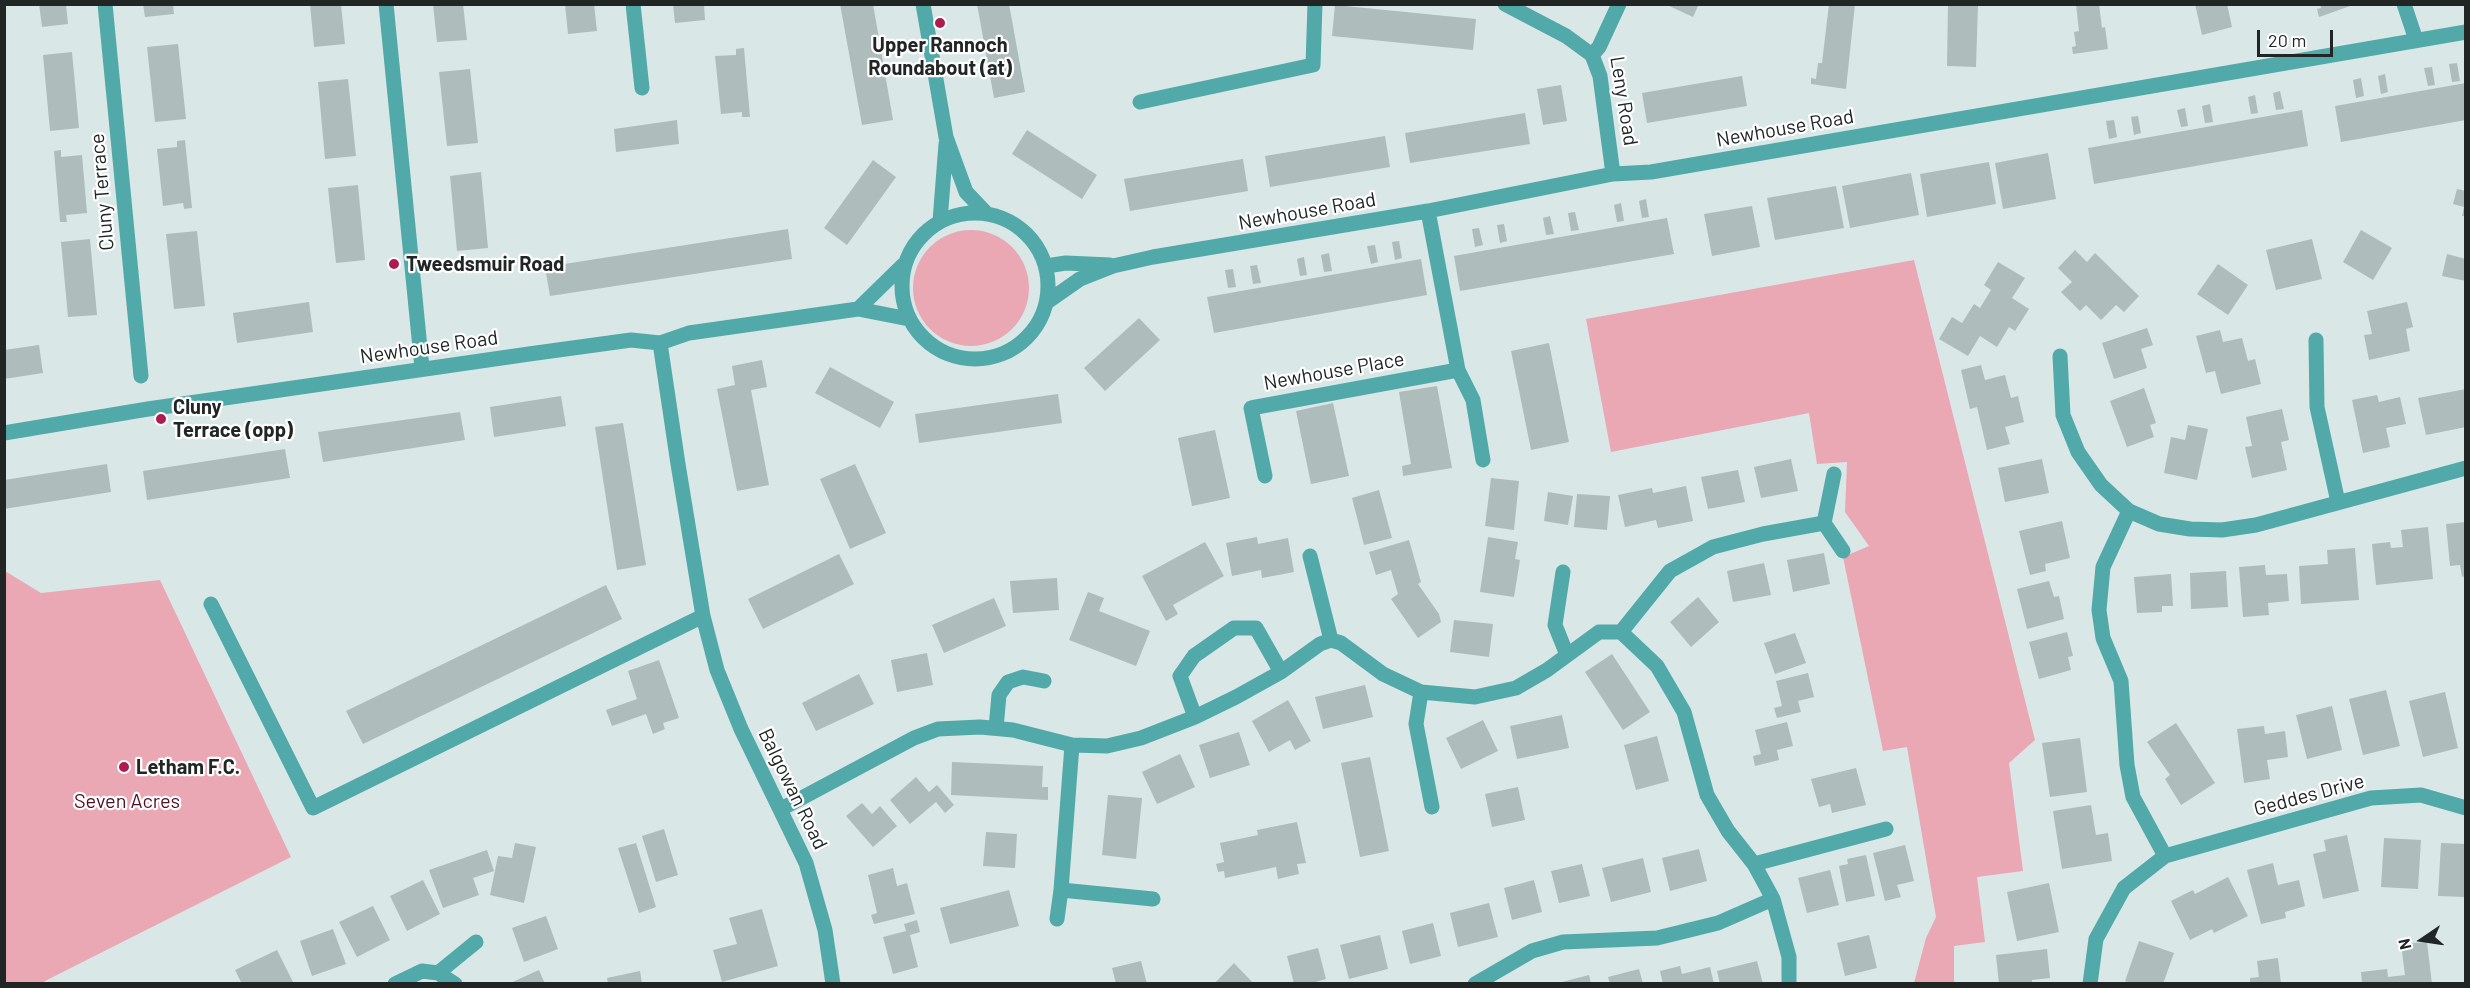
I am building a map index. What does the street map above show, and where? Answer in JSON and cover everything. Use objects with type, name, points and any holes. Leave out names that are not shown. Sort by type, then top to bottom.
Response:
[{"type":"street","name":"Cluny Terrace","points":[[105,4],[141,376]]},
{"type":"street","points":[[386,4],[422,368]]},
{"type":"street","points":[[633,4],[642,88]]},
{"type":"street","points":[[923,4],[946,137],[966,192],[986,213]]},
{"type":"street","points":[[1140,102],[1313,65],[1315,4]]},
{"type":"street","points":[[1505,4],[1566,36],[1592,55]]},
{"type":"street","name":"Leny Road","points":[[1613,174],[1600,76],[1592,55],[1599,47],[1619,4]]},
{"type":"street","points":[[2404,4],[2416,40]]},
{"type":"street","name":"Newhouse Road","points":[[1047,302],[1080,279],[1113,266],[1428,212],[1613,174],[1650,172],[2466,32]]},
{"type":"street","points":[[940,221],[946,137]]},
{"type":"street","points":[[858,309],[903,265],[928,230],[940,221],[964,212],[986,213],[1005,220],[1024,232],[1046,266],[1047,302],[1039,323],[1025,341],[1006,353],[984,359],[962,359],[940,351],[922,337],[909,319],[902,296],[903,265]]},
{"type":"street","points":[[1428,212],[1458,370],[1473,400],[1483,460]]},
{"type":"street","name":"Newhouse Road","points":[[1046,266],[1066,263],[1113,266]]},
{"type":"street","name":"Newhouse Road","points":[[4,433],[422,368],[631,340],[660,343],[689,333],[858,309],[909,319]]},
{"type":"street","points":[[2316,340],[2317,407],[2338,502]]},
{"type":"street","name":"Balgowan Road","points":[[660,343],[703,616],[721,680],[741,729],[806,862],[825,930],[833,984]]},
{"type":"street","points":[[2061,356],[2063,415],[2078,452],[2101,485],[2129,511],[2159,524],[2190,529],[2222,530],[2256,525],[2466,468]]},
{"type":"street","name":"Newhouse Place","points":[[1265,476],[1251,408],[1458,370]]},
{"type":"street","points":[[1834,474],[1824,523],[1843,551]]},
{"type":"street","points":[[2129,511],[2103,567],[2099,610],[2103,638],[2121,681],[2127,765],[2133,797],[2165,856]]},
{"type":"street","points":[[1621,632],[1670,571],[1713,547],[1763,534],[1824,523]]},
{"type":"street","points":[[1310,556],[1330,640]]},
{"type":"street","points":[[1563,572],[1555,625],[1567,655]]},
{"type":"street","points":[[211,604],[313,808],[703,616]]},
{"type":"street","points":[[1195,717],[1180,676],[1194,656],[1234,628],[1256,628],[1281,672]]},
{"type":"street","points":[[781,809],[914,738],[938,729],[980,727],[1013,730],[1072,745],[1107,746],[1141,738],[1195,717],[1281,672],[1320,644],[1330,640],[1341,643],[1383,674],[1421,692],[1475,697],[1516,688],[1599,632],[1621,632],[1657,666],[1684,712],[1707,795],[1728,831],[1754,864],[1773,899],[1789,957],[1789,984]]},
{"type":"street","points":[[996,728],[999,695],[1008,682],[1023,677],[1044,681]]},
{"type":"street","points":[[1421,692],[1416,724],[1432,807]]},
{"type":"street","points":[[1057,919],[1072,745]]},
{"type":"street","name":"Geddes Drive","points":[[2090,984],[2096,939],[2124,888],[2165,856],[2371,798],[2421,795],[2466,808]]},
{"type":"street","points":[[1754,864],[1886,829]]},
{"type":"street","points":[[1061,890],[1153,898]]},
{"type":"street","points":[[1476,984],[1532,951],[1563,942],[1657,938],[1718,922],[1773,899]]},
{"type":"street","points":[[438,973],[476,942]]},
{"type":"street","points":[[395,984],[422,971],[438,973],[455,984]]},
{"type":"green space","points":[[971,230],[993,235],[1012,247],[1024,266],[1029,288],[1024,310],[1012,329],[993,341],[971,346],[949,341],[930,329],[918,310],[913,288],[918,266],[930,247],[949,235]]},
{"type":"green space","points":[[1914,260],[2035,740],[2009,763],[2023,871],[1977,877],[1985,942],[1954,946],[1954,983],[1914,983],[1926,938],[1936,917],[1907,747],[1883,751],[1843,557],[1869,546],[1845,512],[1847,462],[1817,464],[1809,413],[1611,452],[1586,319]]},
{"type":"green space","name":"Seven Acres","points":[[5,571],[41,593],[160,580],[291,857],[41,983],[5,983]]},
{"type":"building","points":[[39,4],[66,4],[68,24],[42,27]]},
{"type":"building","points":[[143,4],[173,4],[174,14],[145,17]]},
{"type":"building","points":[[310,4],[341,4],[345,44],[314,47]]},
{"type":"building","points":[[433,4],[463,4],[467,40],[437,42]]},
{"type":"building","points":[[565,4],[594,4],[597,31],[568,34]]},
{"type":"building","points":[[673,4],[704,4],[705,20],[675,23]]},
{"type":"building","points":[[840,4],[873,4],[893,120],[862,125]]},
{"type":"building","points":[[977,4],[1009,4],[1025,92],[994,98]]},
{"type":"building","points":[[1665,4],[1699,4],[1693,17]]},
{"type":"building","points":[[1829,4],[1855,4],[1846,89],[1811,84],[1811,78],[1816,79],[1818,63],[1822,63]]},
{"type":"building","points":[[1948,4],[1978,4],[1976,67],[1947,66]]},
{"type":"building","points":[[2076,4],[2099,4],[2108,49],[2073,54],[2072,47],[2076,46],[2074,32],[2079,31]]},
{"type":"building","points":[[2195,4],[2227,4],[2232,27],[2202,35]]},
{"type":"building","points":[[2320,4],[2353,5],[2319,17],[2317,9],[2321,8]]},
{"type":"building","points":[[1335,5],[1476,19],[1473,50],[1332,36]]},
{"type":"building","points":[[178,44],[186,119],[155,122],[147,47]]},
{"type":"building","points":[[744,48],[750,117],[742,117],[742,112],[721,114],[715,56],[736,55],[736,49]]},
{"type":"building","points":[[72,52],[79,128],[50,131],[43,55]]},
{"type":"building","points":[[2457,63],[2460,81],[2452,82],[2449,64]]},
{"type":"building","points":[[2432,67],[2435,85],[2428,86],[2424,68]]},
{"type":"building","points":[[470,69],[478,143],[447,146],[439,72]]},
{"type":"building","points":[[2385,74],[2388,92],[2381,94],[2378,76]]},
{"type":"building","points":[[1742,76],[1747,106],[1647,123],[1642,93]]},
{"type":"building","points":[[2361,78],[2364,96],[2356,98],[2353,80]]},
{"type":"building","points":[[348,79],[356,156],[325,159],[318,82]]},
{"type":"building","points":[[2466,83],[2466,120],[2341,142],[2335,106]]},
{"type":"building","points":[[1561,85],[1567,121],[1543,125],[1537,89]]},
{"type":"building","points":[[2280,91],[2284,109],[2276,110],[2273,93]]},
{"type":"building","points":[[2255,95],[2258,113],[2251,114],[2248,97]]},
{"type":"building","points":[[2210,104],[2213,122],[2205,123],[2202,106]]},
{"type":"building","points":[[2185,108],[2188,126],[2181,127],[2177,110]]},
{"type":"building","points":[[2302,110],[2308,146],[2094,184],[2088,148]]},
{"type":"building","points":[[1525,113],[1530,144],[1410,163],[1405,133]]},
{"type":"building","points":[[2138,116],[2141,133],[2134,135],[2131,117]]},
{"type":"building","points":[[677,120],[679,144],[616,152],[614,129]]},
{"type":"building","points":[[2114,120],[2117,137],[2109,139],[2106,121]]},
{"type":"building","points":[[1027,130],[1097,175],[1082,199],[1012,154]]},
{"type":"building","points":[[1385,136],[1390,167],[1270,187],[1265,156]]},
{"type":"building","points":[[185,140],[192,208],[184,209],[183,203],[163,206],[157,149],[177,147],[177,141]]},
{"type":"building","points":[[61,150],[61,157],[82,155],[87,213],[66,215],[67,222],[60,222],[54,151]]},
{"type":"building","points":[[2048,153],[2056,199],[2003,209],[1995,163]]},
{"type":"building","points":[[1243,159],[1248,191],[1130,211],[1124,179]]},
{"type":"building","points":[[873,160],[896,177],[847,245],[824,228]]},
{"type":"building","points":[[1989,162],[1996,204],[1927,217],[1920,174]]},
{"type":"building","points":[[481,172],[488,248],[457,251],[450,176]]},
{"type":"building","points":[[1911,173],[1919,215],[1850,228],[1842,186]]},
{"type":"building","points":[[358,185],[365,260],[336,263],[328,188]]},
{"type":"building","points":[[1836,186],[1844,228],[1775,240],[1767,198]]},
{"type":"building","points":[[2457,189],[2466,191],[2466,216],[2462,216],[2464,207],[2453,204]]},
{"type":"building","points":[[1646,199],[1649,217],[1642,218],[1639,201]]},
{"type":"building","points":[[1621,203],[1624,221],[1617,222],[1614,205]]},
{"type":"building","points":[[1752,206],[1760,247],[1712,256],[1704,214]]},
{"type":"building","points":[[1575,212],[1579,230],[1571,231],[1568,213]]},
{"type":"building","points":[[1550,216],[1554,234],[1546,235],[1543,218]]},
{"type":"building","points":[[1667,218],[1674,254],[1460,291],[1454,256]]},
{"type":"building","points":[[1504,224],[1507,241],[1500,243],[1497,225]]},
{"type":"building","points":[[1479,228],[1483,245],[1475,247],[1472,229]]},
{"type":"building","points":[[788,229],[792,259],[550,296],[545,267]]},
{"type":"building","points":[[2361,230],[2392,248],[2373,280],[2343,262]]},
{"type":"building","points":[[197,231],[205,306],[174,309],[166,234]]},
{"type":"building","points":[[90,239],[97,315],[68,317],[61,242]]},
{"type":"building","points":[[2312,239],[2322,279],[2276,290],[2266,250]]},
{"type":"building","points":[[1399,241],[1402,258],[1395,260],[1392,242]]},
{"type":"building","points":[[1375,245],[1378,262],[1371,264],[1367,246]]},
{"type":"building","points":[[2075,250],[2087,262],[2095,253],[2139,296],[2124,312],[2116,305],[2101,320],[2086,305],[2080,311],[2061,292],[2072,282],[2058,268]]},
{"type":"building","points":[[1329,253],[1332,271],[1324,272],[1321,255]]},
{"type":"building","points":[[2447,254],[2466,259],[2466,281],[2442,276]]},
{"type":"building","points":[[1304,257],[1307,275],[1300,276],[1297,259]]},
{"type":"building","points":[[1421,259],[1427,295],[1214,333],[1207,297]]},
{"type":"building","points":[[1998,262],[2025,278],[2012,298],[2029,309],[2015,331],[2009,327],[1997,347],[1980,336],[1968,356],[1939,339],[1952,317],[1962,323],[1974,304],[1980,308],[1991,290],[1984,285]]},
{"type":"building","points":[[2218,264],[2248,285],[2228,315],[2197,294]]},
{"type":"building","points":[[1257,265],[1261,283],[1253,284],[1250,266]]},
{"type":"building","points":[[1233,269],[1236,287],[1228,288],[1225,270]]},
{"type":"building","points":[[309,302],[313,332],[237,343],[233,313]]},
{"type":"building","points":[[2407,302],[2413,327],[2406,329],[2410,351],[2369,360],[2364,335],[2372,334],[2367,311]]},
{"type":"building","points":[[1139,318],[1160,340],[1105,391],[1084,368]]},
{"type":"building","points":[[2147,328],[2153,345],[2141,349],[2147,368],[2114,379],[2102,343]]},
{"type":"building","points":[[2220,330],[2223,342],[2242,338],[2248,361],[2255,359],[2261,384],[2221,394],[2215,371],[2206,373],[2196,336]]},
{"type":"building","points":[[1549,343],[1569,442],[1531,450],[1511,351]]},
{"type":"building","points":[[39,345],[43,373],[4,379],[4,350]]},
{"type":"building","points":[[762,360],[767,387],[751,390],[769,485],[737,491],[717,389],[735,385],[732,366]]},
{"type":"building","points":[[1981,365],[1985,380],[2005,375],[2011,398],[2018,396],[2024,422],[2005,427],[2010,444],[1987,450],[1977,407],[1970,409],[1961,370]]},
{"type":"building","points":[[830,367],[894,402],[880,428],[815,393]]},
{"type":"building","points":[[1437,386],[1452,468],[1403,476],[1402,466],[1411,464],[1399,392]]},
{"type":"building","points":[[2144,388],[2156,423],[2150,425],[2154,437],[2127,447],[2110,401]]},
{"type":"building","points":[[2466,389],[2466,427],[2426,435],[2418,398]]},
{"type":"building","points":[[1058,394],[1062,423],[919,443],[915,414]]},
{"type":"building","points":[[2377,395],[2379,402],[2400,397],[2406,424],[2386,428],[2390,447],[2363,453],[2352,400]]},
{"type":"building","points":[[561,396],[566,426],[494,437],[490,407]]},
{"type":"building","points":[[1333,403],[1349,476],[1311,484],[1296,411]]},
{"type":"building","points":[[2282,409],[2289,440],[2281,442],[2287,470],[2252,478],[2245,447],[2252,446],[2246,417]]},
{"type":"building","points":[[460,412],[465,440],[323,462],[318,432]]},
{"type":"building","points":[[623,423],[646,565],[617,570],[595,427]]},
{"type":"building","points":[[2188,425],[2208,429],[2197,480],[2164,473],[2171,437],[2185,440]]},
{"type":"building","points":[[1215,430],[1230,498],[1192,506],[1178,438]]},
{"type":"building","points":[[285,449],[290,478],[147,500],[143,471]]},
{"type":"building","points":[[1791,459],[1798,491],[1761,498],[1754,467]]},
{"type":"building","points":[[2042,459],[2049,493],[2005,502],[1998,468]]},
{"type":"building","points":[[107,464],[111,492],[4,509],[4,480]]},
{"type":"building","points":[[855,464],[886,533],[850,549],[820,479]]},
{"type":"building","points":[[1738,470],[1745,502],[1708,509],[1701,477]]},
{"type":"building","points":[[1491,478],[1519,481],[1514,530],[1485,526]]},
{"type":"building","points":[[1686,486],[1693,521],[1658,528],[1656,520],[1625,527],[1618,495],[1652,488],[1653,493]]},
{"type":"building","points":[[1379,490],[1392,538],[1364,545],[1352,498]]},
{"type":"building","points":[[1548,492],[1573,496],[1568,525],[1544,521]]},
{"type":"building","points":[[1577,494],[1610,496],[1607,530],[1574,527]]},
{"type":"building","points":[[2062,521],[2070,558],[2045,564],[2046,571],[2030,575],[2019,531]]},
{"type":"building","points":[[2466,522],[2466,576],[2462,577],[2460,565],[2450,566],[2446,524]]},
{"type":"building","points":[[2428,527],[2433,579],[2376,585],[2372,544],[2390,542],[2391,548],[2403,547],[2401,530]]},
{"type":"building","points":[[1257,537],[1258,544],[1288,538],[1294,572],[1262,578],[1261,570],[1232,576],[1226,543]]},
{"type":"building","points":[[1488,537],[1518,542],[1515,559],[1520,560],[1514,597],[1480,592]]},
{"type":"building","points":[[1409,540],[1421,582],[1418,584],[1439,614],[1441,622],[1418,638],[1391,599],[1398,594],[1391,570],[1376,575],[1369,552]]},
{"type":"building","points":[[1205,542],[1224,576],[1173,605],[1178,614],[1166,621],[1142,576]]},
{"type":"building","points":[[2355,548],[2359,600],[2301,604],[2299,566],[2328,564],[2327,550]]},
{"type":"building","points":[[1824,553],[1830,584],[1793,592],[1787,560]]},
{"type":"building","points":[[839,554],[854,584],[763,629],[748,599]]},
{"type":"building","points":[[1764,563],[1771,595],[1733,602],[1727,571]]},
{"type":"building","points":[[2265,565],[2266,575],[2287,574],[2289,601],[2268,603],[2269,615],[2243,617],[2239,567]]},
{"type":"building","points":[[2226,571],[2228,607],[2191,609],[2190,573]]},
{"type":"building","points":[[2171,574],[2173,606],[2162,606],[2162,612],[2137,613],[2134,577]]},
{"type":"building","points":[[1057,578],[1059,610],[1013,613],[1010,581]]},
{"type":"building","points":[[2049,581],[2054,597],[2059,596],[2064,619],[2027,629],[2017,589]]},
{"type":"building","points":[[606,585],[622,619],[363,744],[346,711]]},
{"type":"building","points":[[1088,592],[1104,598],[1099,611],[1150,631],[1136,666],[1069,640]]},
{"type":"building","points":[[1698,597],[1719,622],[1691,647],[1670,622]]},
{"type":"building","points":[[994,598],[1006,626],[944,653],[932,625]]},
{"type":"building","points":[[1454,620],[1493,624],[1489,657],[1450,652]]},
{"type":"building","points":[[2067,632],[2073,656],[2068,657],[2071,670],[2039,679],[2029,642]]},
{"type":"building","points":[[1795,633],[1806,663],[1775,674],[1764,643]]},
{"type":"building","points":[[927,653],[933,685],[897,692],[891,660]]},
{"type":"building","points":[[1612,654],[1650,712],[1623,730],[1585,672]]},
{"type":"building","points":[[659,660],[679,718],[663,723],[665,729],[653,734],[646,714],[612,726],[606,710],[637,699],[628,671]]},
{"type":"building","points":[[1808,673],[1814,697],[1798,701],[1801,712],[1777,718],[1774,708],[1782,706],[1776,681]]},
{"type":"building","points":[[859,674],[874,704],[816,731],[802,703]]},
{"type":"building","points":[[1365,685],[1373,717],[1323,729],[1315,697]]},
{"type":"building","points":[[2386,690],[2400,746],[2363,755],[2349,699]]},
{"type":"building","points":[[2445,692],[2458,748],[2423,757],[2409,701]]},
{"type":"building","points":[[1288,700],[1311,741],[1295,750],[1290,740],[1269,752],[1252,721]]},
{"type":"building","points":[[2332,706],[2342,750],[2307,759],[2296,715]]},
{"type":"building","points":[[1562,715],[1569,748],[1517,759],[1510,726]]},
{"type":"building","points":[[1483,720],[1498,751],[1461,769],[1446,738]]},
{"type":"building","points":[[1787,722],[1793,746],[1777,750],[1779,760],[1755,766],[1753,756],[1761,754],[1755,730]]},
{"type":"building","points":[[2176,723],[2215,783],[2181,805],[2165,779],[2170,775],[2147,742]]},
{"type":"building","points":[[2264,726],[2265,734],[2285,731],[2288,757],[2267,760],[2270,779],[2244,783],[2237,729]]},
{"type":"building","points":[[1239,732],[1250,765],[1210,778],[1199,745]]},
{"type":"building","points":[[1657,736],[1669,781],[1636,790],[1624,745]]},
{"type":"building","points":[[2080,738],[2087,792],[2050,797],[2042,743]]},
{"type":"building","points":[[1180,754],[1195,787],[1157,804],[1142,772]]},
{"type":"building","points":[[1370,757],[1389,851],[1360,857],[1341,763]]},
{"type":"building","points":[[952,762],[1043,766],[1042,787],[1048,787],[1048,800],[951,795]]},
{"type":"building","points":[[1856,768],[1866,805],[1832,813],[1830,804],[1819,807],[1811,779]]},
{"type":"building","points":[[916,777],[929,792],[937,785],[954,805],[945,813],[936,802],[910,824],[890,800]]},
{"type":"building","points":[[1518,787],[1525,820],[1492,827],[1485,794]]},
{"type":"building","points":[[1108,795],[1142,798],[1136,859],[1102,855]]},
{"type":"building","points":[[862,803],[872,814],[880,806],[897,826],[873,847],[846,816]]},
{"type":"building","points":[[2091,805],[2096,835],[2108,833],[2112,861],[2062,869],[2053,811]]},
{"type":"building","points":[[1297,822],[1306,863],[1297,864],[1299,874],[1278,879],[1276,867],[1225,878],[1224,871],[1218,872],[1216,864],[1224,862],[1220,843],[1258,835],[1257,830]]},
{"type":"building","points":[[664,829],[678,875],[656,882],[642,836]]},
{"type":"building","points":[[986,832],[1017,834],[1015,868],[983,866]]},
{"type":"building","points":[[2347,835],[2359,891],[2323,899],[2313,854],[2326,851],[2324,840]]},
{"type":"building","points":[[2384,838],[2421,840],[2418,889],[2381,887]]},
{"type":"building","points":[[515,843],[536,847],[524,903],[490,895],[498,856],[512,858]]},
{"type":"building","points":[[636,843],[656,907],[639,913],[618,848]]},
{"type":"building","points":[[2441,843],[2466,844],[2465,897],[2438,896]]},
{"type":"building","points":[[1905,845],[1914,881],[1897,885],[1901,897],[1885,901],[1873,853]]},
{"type":"building","points":[[1699,849],[1707,881],[1670,891],[1662,858]]},
{"type":"building","points":[[487,850],[494,871],[473,878],[479,895],[443,908],[429,870]]},
{"type":"building","points":[[1866,855],[1875,896],[1846,902],[1839,866],[1848,864],[1847,859]]},
{"type":"building","points":[[1643,858],[1651,892],[1611,902],[1602,868]]},
{"type":"building","points":[[2273,863],[2278,885],[2299,880],[2305,906],[2285,912],[2286,918],[2261,924],[2247,870]]},
{"type":"building","points":[[1582,864],[1590,896],[1559,903],[1551,871]]},
{"type":"building","points":[[893,868],[897,886],[907,883],[915,914],[874,924],[871,915],[877,913],[868,875]]},
{"type":"building","points":[[1830,870],[1839,905],[1807,913],[1798,878]]},
{"type":"building","points":[[2228,877],[2248,916],[2214,933],[2212,929],[2190,940],[2171,901],[2193,890],[2195,894]]},
{"type":"building","points":[[423,880],[440,914],[407,931],[390,896]]},
{"type":"building","points":[[1534,880],[1542,912],[1512,920],[1504,888]]},
{"type":"building","points":[[2049,883],[2059,932],[2017,941],[2007,892]]},
{"type":"building","points":[[1009,890],[1019,926],[950,944],[940,908]]},
{"type":"building","points":[[1489,903],[1498,937],[1458,947],[1450,913]]},
{"type":"building","points":[[373,906],[390,940],[357,957],[339,922]]},
{"type":"building","points":[[762,909],[778,966],[722,982],[713,950],[737,944],[729,918]]},
{"type":"building","points":[[546,916],[558,949],[524,962],[512,928]]},
{"type":"building","points":[[917,920],[920,932],[910,935],[918,967],[893,974],[883,937],[906,931],[904,924]]},
{"type":"building","points":[[1433,923],[1441,956],[1410,964],[1402,931]]},
{"type":"building","points":[[333,929],[346,964],[312,976],[300,941]]},
{"type":"building","points":[[1380,935],[1388,969],[1349,979],[1340,945]]},
{"type":"building","points":[[1869,935],[1877,968],[1845,976],[1837,943]]},
{"type":"building","points":[[2139,941],[2174,953],[2163,984],[2133,984],[2125,981]]},
{"type":"building","points":[[2427,942],[2432,984],[2362,984],[2361,972],[2387,969],[2388,977],[2405,975],[2401,944]]},
{"type":"building","points":[[1318,948],[1326,979],[1309,984],[1294,984],[1287,956]]},
{"type":"building","points":[[2047,949],[2050,978],[2032,980],[2032,984],[1999,984],[1996,955]]},
{"type":"building","points":[[277,950],[294,984],[242,984],[235,970]]},
{"type":"building","points":[[2278,958],[2281,984],[2250,984],[2250,978],[2259,977],[2257,961]]},
{"type":"building","points":[[1141,961],[1147,984],[1116,984],[1112,968]]},
{"type":"building","points":[[1757,961],[1763,984],[1720,984],[1717,971]]},
{"type":"building","points":[[1234,963],[1254,984],[1214,984]]},
{"type":"building","points":[[1680,966],[1682,974],[1710,967],[1714,984],[1663,984],[1660,971]]},
{"type":"building","points":[[1639,969],[1643,984],[1610,984],[1608,977]]},
{"type":"building","points":[[539,970],[545,984],[508,984]]},
{"type":"building","points":[[640,971],[642,984],[608,984],[607,978]]},
{"type":"building","points":[[1589,975],[1591,984],[1558,983]]},
{"type":"place","name":"Upper Rannoch Roundabout (at)","points":[[940,23]]},
{"type":"place","name":"Tweedsmuir Road","points":[[394,264]]},
{"type":"place","name":"Cluny Terrace (opp)","points":[[161,419]]},
{"type":"place","name":"Letham F.C.","points":[[124,767]]}]
